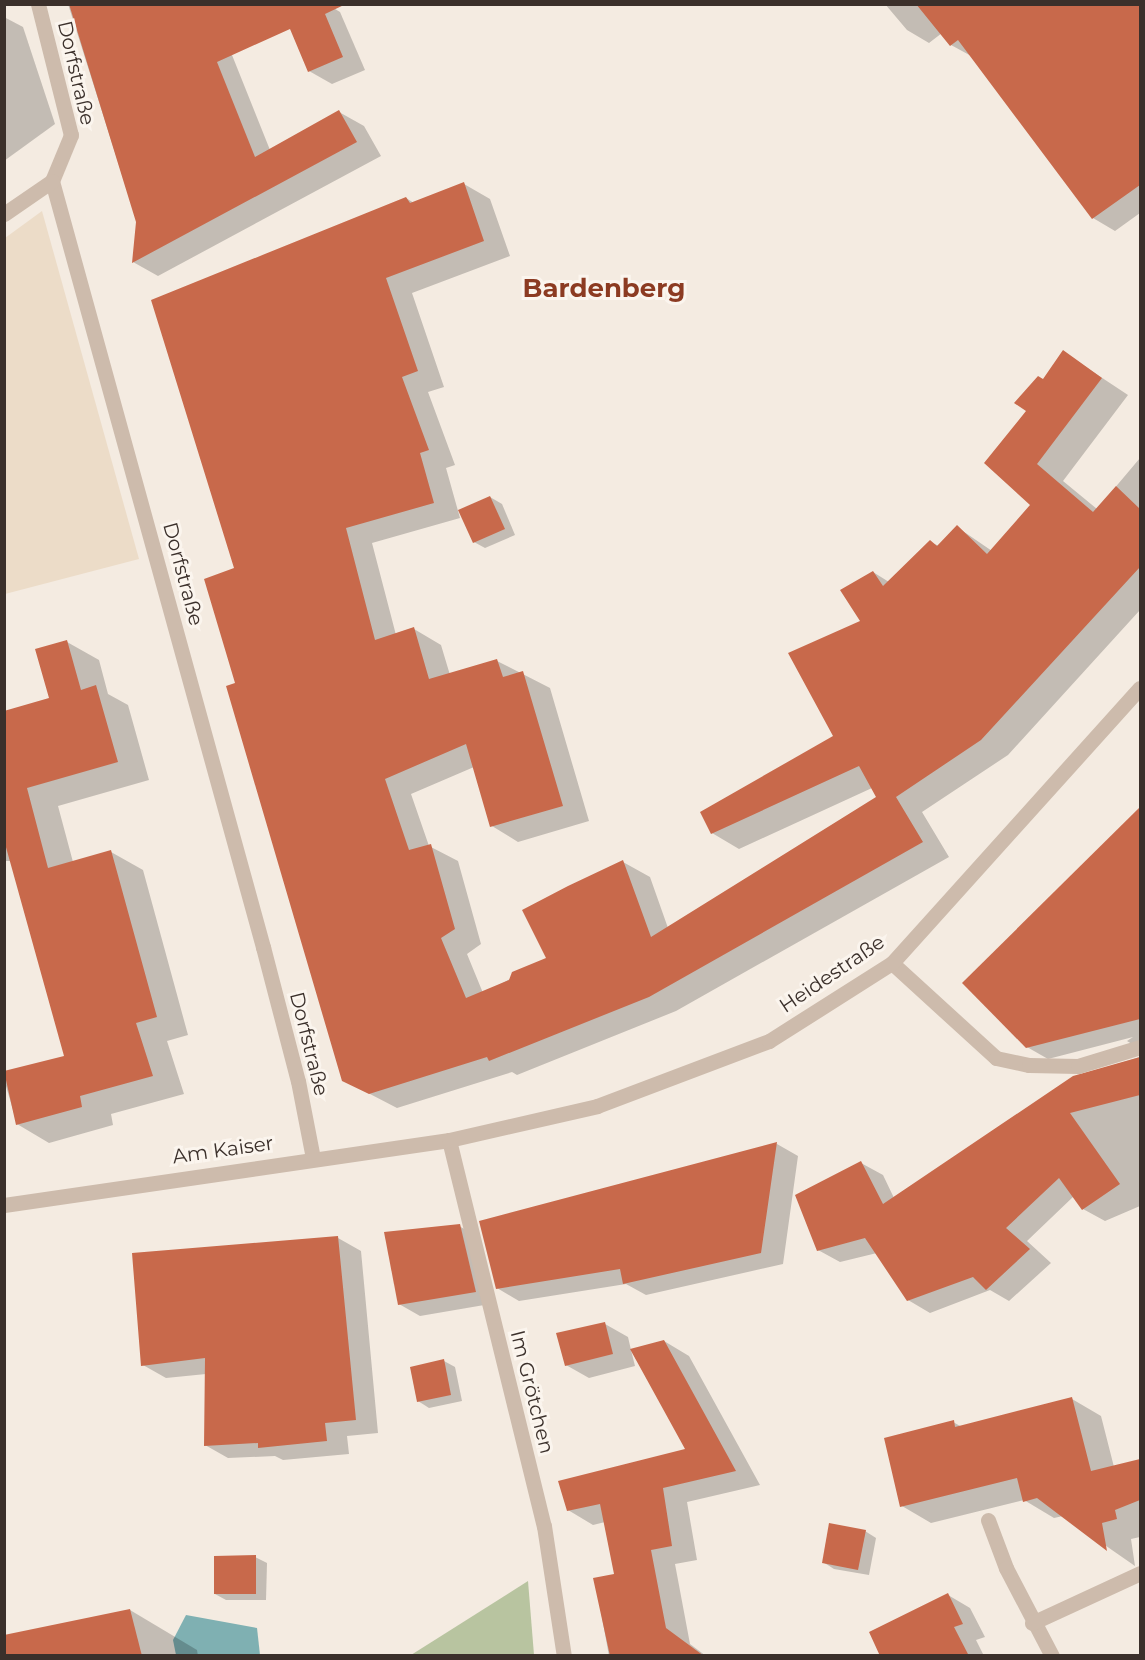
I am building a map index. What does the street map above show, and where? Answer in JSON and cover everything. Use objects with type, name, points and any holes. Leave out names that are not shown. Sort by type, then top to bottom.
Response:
[{"type":"street","name":"Dorfstraße","points":[[38,4],[71,135],[52,181],[263,947],[298,1081],[313,1158]]},
{"type":"street","points":[[4,214],[52,181]]},
{"type":"street","name":"Heidestraße","points":[[449,1140],[597,1106],[769,1041],[892,963],[1140,688]]},
{"type":"street","points":[[892,963],[996,1058],[1029,1065],[1078,1066],[1140,1047]]},
{"type":"street","name":"Am Kaiser","points":[[4,1205],[313,1158],[449,1140]]},
{"type":"street","name":"Im Grötchen","points":[[449,1140],[544,1526],[564,1656]]},
{"type":"street","points":[[988,1520],[1032,1623],[1052,1656]]},
{"type":"street","points":[[1032,1623],[1140,1573]]},
{"type":"green space","points":[[528,1581],[534,1655],[411,1655]]},
{"type":"shaded area","points":[[42,211],[139,559],[5,594],[5,238]]},
{"type":"water","points":[[186,1615],[257,1628],[260,1655],[176,1655],[173,1640]]},
{"type":"building","points":[[69,4],[346,4],[325,14],[343,57],[308,72],[290,29],[217,62],[255,157],[339,110],[357,142],[132,263],[136,222]]},
{"type":"building","points":[[916,4],[1140,4],[1140,185],[1092,219],[958,40],[950,46]]},
{"type":"building","points":[[464,182],[484,241],[386,278],[418,371],[402,377],[429,450],[420,453],[434,503],[346,528],[375,640],[414,627],[429,679],[497,659],[503,677],[523,671],[563,806],[490,827],[466,744],[385,779],[409,850],[431,844],[455,929],[441,938],[466,998],[509,980],[512,972],[546,958],[522,910],[568,886],[623,860],[651,937],[876,797],[859,766],[711,834],[700,812],[833,736],[788,653],[860,621],[840,590],[873,571],[883,586],[930,540],[937,546],[957,525],[987,554],[1030,505],[984,463],[1026,411],[1014,403],[1038,376],[1043,379],[1063,350],[1102,378],[1037,464],[1093,512],[1116,486],[1140,509],[1140,567],[981,740],[896,797],[923,842],[649,997],[489,1061],[487,1057],[369,1094],[342,1081],[226,686],[235,683],[204,579],[234,568],[151,300],[406,197],[410,203]]},
{"type":"building","points":[[490,496],[505,529],[473,543],[458,510]]},
{"type":"building","points":[[67,640],[81,690],[96,685],[118,762],[27,788],[48,868],[111,850],[157,1017],[136,1023],[153,1076],[80,1096],[82,1107],[16,1125],[4,1071],[64,1056],[4,840],[4,711],[49,698],[35,649]]},
{"type":"building","points":[[1140,807],[1140,1019],[1026,1048],[962,983]]},
{"type":"building","points":[[1140,1057],[1140,1095],[1070,1113],[1120,1184],[1082,1210],[1059,1178],[1006,1228],[1030,1249],[986,1290],[973,1277],[907,1301],[865,1238],[817,1251],[795,1195],[861,1161],[883,1204],[1073,1076]]},
{"type":"building","points":[[777,1142],[761,1253],[623,1284],[620,1269],[496,1289],[479,1221]]},
{"type":"building","points":[[460,1224],[476,1292],[398,1305],[384,1232]]},
{"type":"building","points":[[338,1236],[356,1420],[325,1423],[327,1441],[258,1448],[258,1443],[204,1446],[205,1358],[141,1366],[132,1253]]},
{"type":"building","points":[[605,1322],[613,1354],[565,1366],[556,1333]]},
{"type":"building","points":[[664,1340],[736,1471],[663,1488],[672,1546],[651,1550],[666,1628],[704,1656],[610,1656],[593,1578],[614,1574],[600,1504],[567,1511],[558,1481],[685,1449],[630,1349]]},
{"type":"building","points":[[444,1359],[451,1395],[417,1402],[410,1367]]},
{"type":"building","points":[[1072,1397],[1091,1471],[1140,1459],[1140,1500],[1115,1510],[1117,1519],[1102,1523],[1107,1551],[1037,1498],[1023,1502],[1017,1478],[900,1507],[884,1438],[954,1420],[955,1427]]},
{"type":"building","points":[[829,1523],[866,1530],[858,1570],[822,1563]]},
{"type":"building","points":[[256,1555],[256,1594],[214,1594],[214,1556]]},
{"type":"building","points":[[948,1593],[963,1624],[954,1627],[969,1656],[880,1656],[869,1632]]},
{"type":"building","points":[[130,1609],[142,1656],[4,1656],[4,1635]]},
{"type":"district","name":"Bardenberg","points":[[604,289]]}]
